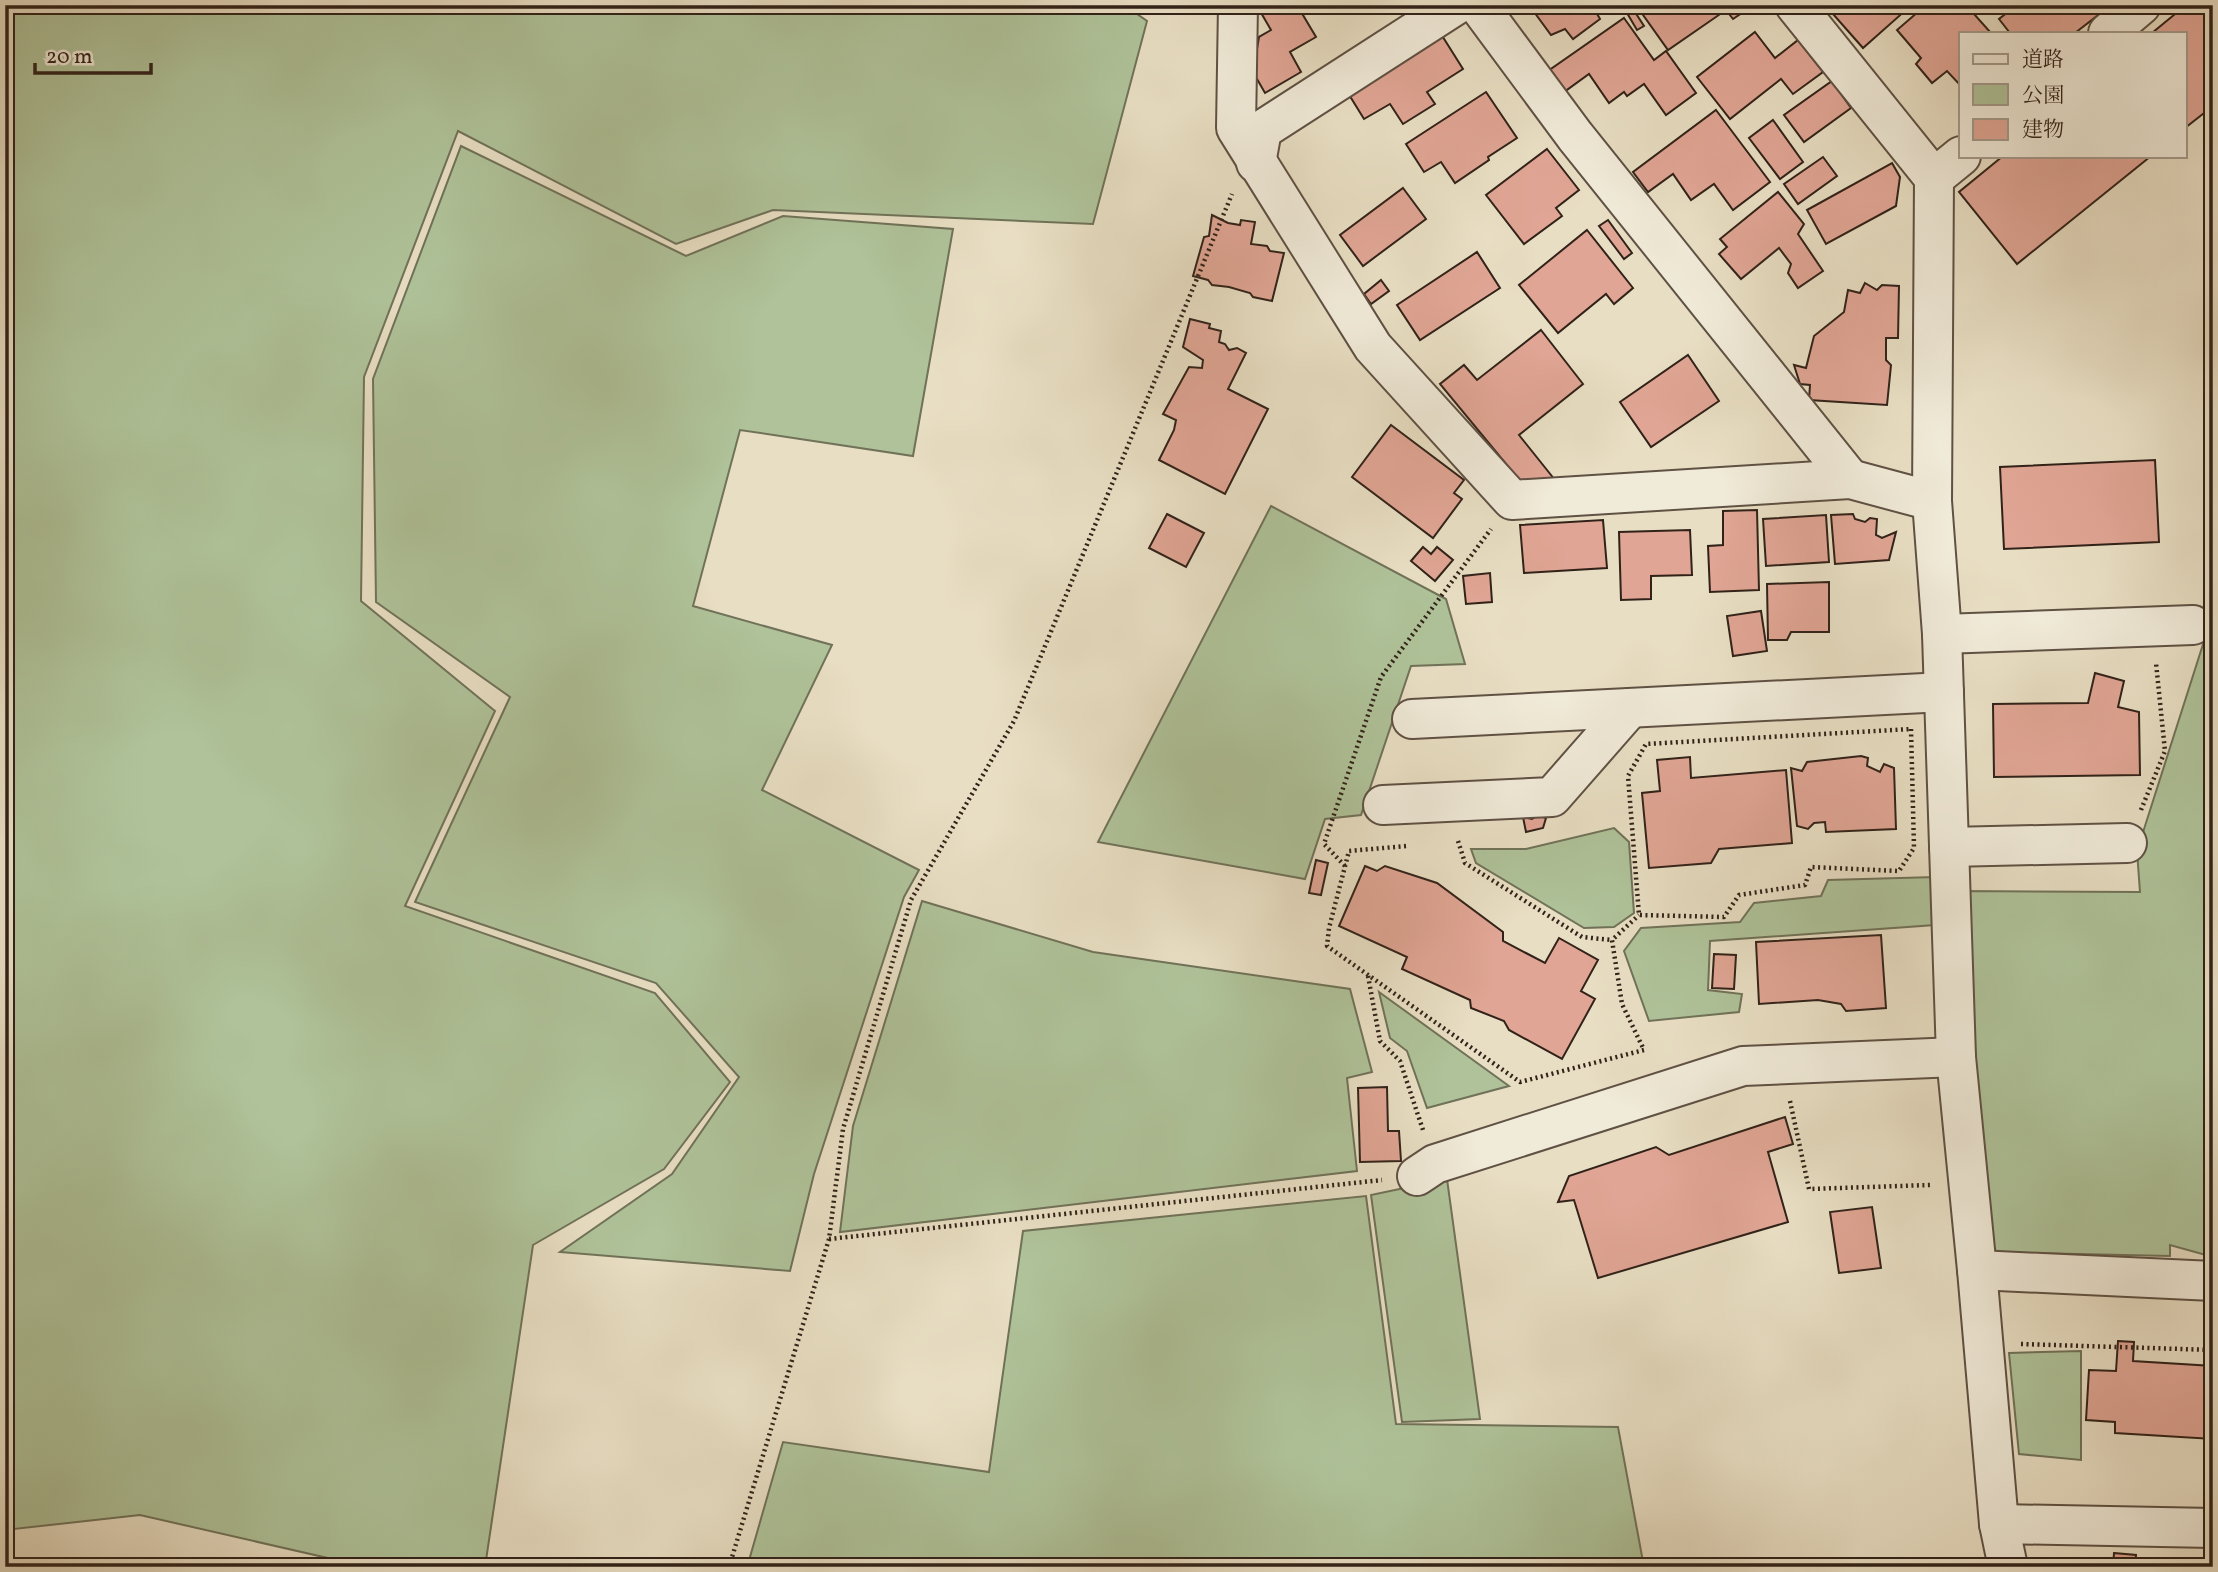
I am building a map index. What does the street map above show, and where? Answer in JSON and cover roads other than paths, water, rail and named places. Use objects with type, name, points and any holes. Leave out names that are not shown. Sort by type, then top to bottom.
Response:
[{"type":"street","points":[[1238,5],[1236,128],[1373,347],[1512,500],[1850,480],[1932,501]]},
{"type":"street","points":[[1256,163],[1262,130],[1456,5]]},
{"type":"street","points":[[1478,5],[1575,136],[1850,480]]},
{"type":"street","points":[[1795,5],[1948,167],[1932,501],[1942,634],[1956,1056],[1998,1524],[2008,1567]]},
{"type":"street","points":[[2109,32],[2141,5]]},
{"type":"street","points":[[1942,634],[2193,625]]},
{"type":"street","points":[[1412,719],[1944,692]]},
{"type":"street","points":[[1383,805],[1552,797],[1630,708]]},
{"type":"street","points":[[1949,847],[2127,843]]},
{"type":"street","points":[[1426,1170],[1743,1066],[1956,1056]]},
{"type":"street","points":[[1977,1270],[2213,1281]]},
{"type":"street","points":[[1998,1524],[2213,1528]]}]
